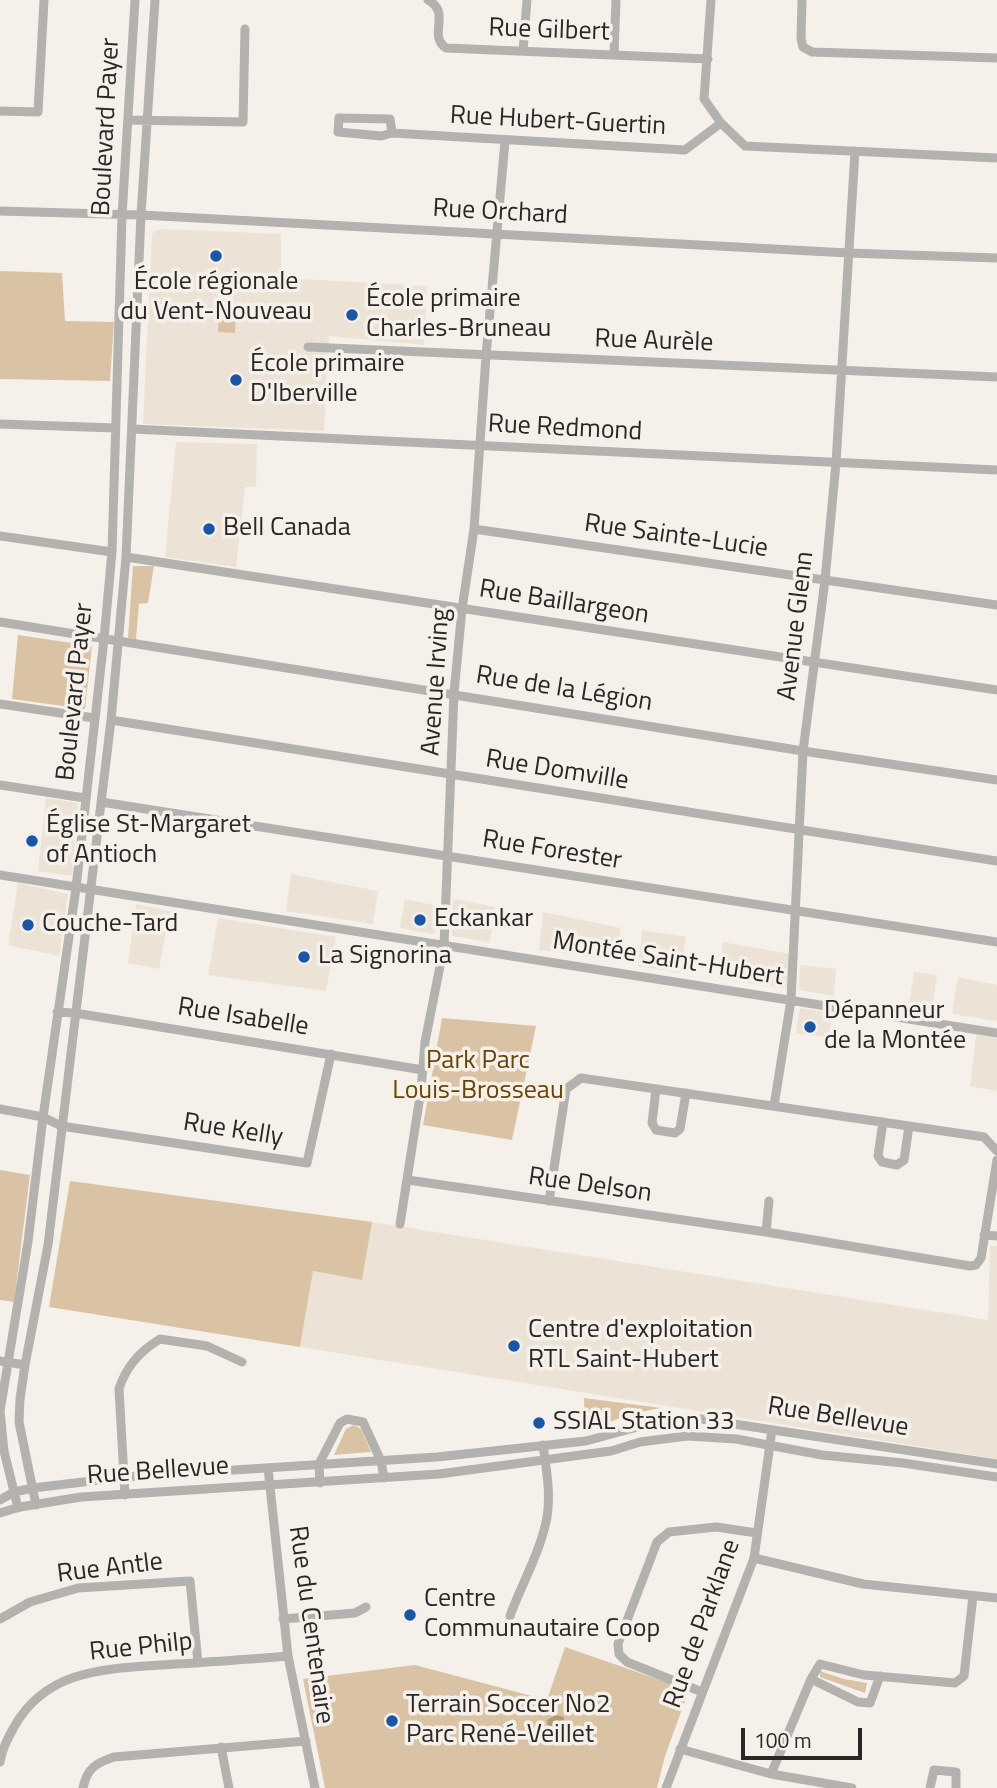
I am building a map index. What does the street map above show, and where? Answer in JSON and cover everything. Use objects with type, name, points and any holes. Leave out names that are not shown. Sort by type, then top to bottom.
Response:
[{"type":"street","points":[[0,111],[38,112],[44,0]]},
{"type":"street","name":"Boulevard Payer","points":[[18,1508],[4,1451],[0,1411],[4,1362],[28,1242],[57,1012],[76,888],[104,639],[112,552],[122,216],[135,0]]},
{"type":"street","name":"Boulevard Payer","points":[[36,1504],[19,1422],[25,1365],[48,1245],[111,720],[126,557],[141,215],[155,0]]},
{"type":"street","name":"Rue Gilbert","points":[[428,0],[435,4],[439,11],[438,38],[440,44],[446,48],[708,59]]},
{"type":"street","points":[[523,51],[527,0]]},
{"type":"street","points":[[614,54],[616,0]]},
{"type":"street","points":[[711,0],[704,99],[721,123],[745,146],[997,158]]},
{"type":"street","points":[[802,0],[800,39],[803,47],[812,52],[997,58]]},
{"type":"street","points":[[128,120],[243,122],[245,29]]},
{"type":"street","name":"Rue Hubert-Guertin","points":[[392,133],[390,119],[339,118],[338,132],[685,150],[721,123]]},
{"type":"street","name":"Avenue Irving","points":[[400,1224],[425,1042],[444,946],[454,694],[462,609],[474,529],[505,141]]},
{"type":"street","name":"Avenue Glenn","points":[[774,1106],[791,1000],[803,751],[825,580],[836,463],[855,151]]},
{"type":"street","name":"Rue Orchard","points":[[0,211],[141,215],[848,253],[997,258]]},
{"type":"street","name":"Rue Aurèle","points":[[309,347],[997,377]]},
{"type":"street","points":[[0,424],[115,428]]},
{"type":"street","name":"Rue Redmond","points":[[132,429],[997,470]]},
{"type":"street","name":"Rue Sainte-Lucie","points":[[474,529],[997,605]]},
{"type":"street","points":[[0,536],[112,552]]},
{"type":"street","name":"Rue Baillargeon","points":[[126,557],[997,690]]},
{"type":"street","name":"Rue de la Légion","points":[[0,622],[118,643],[997,780]]},
{"type":"street","points":[[0,704],[94,718]]},
{"type":"street","name":"Rue Domville","points":[[111,720],[997,861]]},
{"type":"street","points":[[0,785],[85,798]]},
{"type":"street","name":"Rue Forester","points":[[101,802],[997,942]]},
{"type":"street","name":"Montée Saint-Hubert","points":[[0,874],[91,891],[997,1033]]},
{"type":"street","name":"Rue Isabelle","points":[[57,1012],[423,1070]]},
{"type":"street","name":"Rue Kelly","points":[[0,1109],[43,1117],[61,1126],[307,1163],[331,1054]]},
{"type":"street","points":[[549,1201],[566,1089],[581,1078],[984,1137],[997,1151]]},
{"type":"street","points":[[656,1089],[652,1123],[656,1130],[675,1133],[680,1129],[685,1093]]},
{"type":"street","points":[[883,1122],[878,1156],[882,1162],[897,1165],[904,1160],[909,1126]]},
{"type":"street","name":"Rue Delson","points":[[408,1180],[766,1232],[970,1266],[976,1265],[981,1258],[997,1160]]},
{"type":"street","points":[[766,1232],[769,1201]]},
{"type":"street","points":[[984,1235],[997,1236]]},
{"type":"street","points":[[125,1495],[119,1389],[124,1373],[144,1349],[160,1339],[207,1346],[242,1362]]},
{"type":"street","points":[[4,1362],[25,1365]]},
{"type":"street","points":[[320,1483],[319,1464],[340,1423],[348,1419],[363,1422],[382,1461],[384,1478]]},
{"type":"street","name":"Rue Bellevue","points":[[0,1500],[14,1492],[33,1488],[125,1477],[437,1457],[586,1441],[645,1425],[701,1419],[997,1464]]},
{"type":"street","name":"Rue de Parklane","points":[[666,1788],[754,1558],[772,1430]]},
{"type":"street","name":"Rue Bellevue","points":[[0,1513],[81,1497],[439,1474],[545,1461],[687,1437],[736,1439],[769,1447],[997,1477]]},
{"type":"street","points":[[510,1616],[547,1517],[549,1491],[543,1445]]},
{"type":"street","name":"Rue du Centenaire","points":[[268,1468],[288,1656],[315,1788]]},
{"type":"street","points":[[702,1692],[626,1662],[619,1654],[618,1644],[657,1542],[663,1535],[716,1527],[757,1533]]},
{"type":"street","points":[[754,1558],[863,1584],[997,1598]]},
{"type":"street","name":"Rue Antle","points":[[0,1619],[30,1602],[78,1588],[190,1581],[198,1663]]},
{"type":"street","points":[[771,1774],[811,1679],[820,1664],[848,1673],[955,1684],[960,1681],[964,1676],[973,1596]]},
{"type":"street","points":[[283,1619],[355,1613],[366,1607]]},
{"type":"street","name":"Rue Philp","points":[[0,1762],[7,1741],[33,1701],[52,1686],[93,1670],[288,1656]]},
{"type":"street","points":[[811,1679],[858,1702],[870,1703],[880,1676]]},
{"type":"street","points":[[83,1788],[85,1777],[95,1763],[114,1757],[306,1741]]},
{"type":"street","points":[[221,1747],[229,1788]]},
{"type":"street","points":[[680,1749],[771,1774],[852,1788]]},
{"type":"street","points":[[930,1788],[934,1770],[956,1772],[956,1788]]},
{"type":"shaded area","points":[[162,229],[281,234],[281,278],[427,286],[424,345],[329,336],[324,431],[143,424],[152,234]]},
{"type":"shaded area","points":[[176,442],[257,444],[256,487],[245,487],[236,567],[165,557]]},
{"type":"shaded area","points":[[46,798],[78,803],[72,876],[38,871]]},
{"type":"shaded area","points":[[291,874],[378,891],[373,924],[286,911]]},
{"type":"shaded area","points":[[18,883],[68,894],[59,956],[8,945]]},
{"type":"shaded area","points":[[405,899],[438,906],[436,932],[433,934],[400,928]]},
{"type":"shaded area","points":[[453,899],[495,907],[490,942],[452,936]]},
{"type":"shaded area","points":[[136,904],[170,911],[159,969],[128,963]]},
{"type":"shaded area","points":[[543,912],[621,928],[615,960],[539,950]]},
{"type":"shaded area","points":[[218,918],[336,937],[326,991],[208,975]]},
{"type":"shaded area","points":[[642,930],[686,937],[680,973],[638,966]]},
{"type":"shaded area","points":[[723,942],[790,954],[788,989],[718,978]]},
{"type":"shaded area","points":[[800,965],[836,969],[834,996],[799,990]]},
{"type":"shaded area","points":[[914,972],[937,975],[932,1010],[909,1005]]},
{"type":"shaded area","points":[[958,977],[997,985],[997,1021],[952,1014]]},
{"type":"shaded area","points":[[800,1008],[832,1013],[829,1038],[796,1033]]},
{"type":"shaded area","points":[[976,1035],[997,1038],[997,1091],[970,1086]]},
{"type":"shaded area","name":"Centre d'exploitation RTL Saint-Hubert","points":[[372,1222],[988,1320],[990,1246],[997,1246],[997,1459],[300,1347],[313,1271],[362,1280]]},
{"type":"shaded area","points":[[556,1715],[564,1717],[564,1722],[554,1725],[554,1733],[563,1737],[563,1741],[549,1741],[547,1720]]},
{"type":"green space","points":[[0,271],[62,273],[65,321],[114,322],[110,381],[0,379]]},
{"type":"green space","points":[[219,316],[236,317],[235,333],[218,332]]},
{"type":"green space","points":[[133,566],[154,566],[148,603],[139,604],[136,639],[128,638]]},
{"type":"green space","points":[[18,635],[92,646],[85,709],[12,699]]},
{"type":"green space","name":"Park Parc Louis-Brosseau","points":[[442,1018],[536,1026],[512,1140],[423,1125]]},
{"type":"green space","points":[[0,1170],[30,1175],[14,1302],[0,1300]]},
{"type":"green space","points":[[70,1181],[372,1222],[362,1280],[313,1271],[300,1347],[49,1307]]},
{"type":"green space","points":[[584,1398],[661,1408],[585,1427]]},
{"type":"green space","points":[[354,1425],[361,1429],[371,1452],[334,1455],[346,1429]]},
{"type":"green space","points":[[565,1647],[689,1690],[665,1756],[657,1788],[325,1788],[303,1679],[415,1665],[547,1700]]},
{"type":"green space","points":[[820,1671],[867,1683],[865,1693],[820,1677]]},
{"type":"place","name":"École régionale du Vent-Nouveau","points":[[216,256]]},
{"type":"place","name":"École primaire Charles-Bruneau","points":[[352,315]]},
{"type":"place","name":"École primaire D'Iberville","points":[[236,380]]},
{"type":"place","name":"Bell Canada","points":[[209,529]]},
{"type":"place","name":"Église St-Margaret of Antioch","points":[[32,841]]},
{"type":"place","name":"Eckankar","points":[[420,920]]},
{"type":"place","name":"Couche-Tard","points":[[28,925]]},
{"type":"place","name":"La Signorina","points":[[304,957]]},
{"type":"place","name":"Dépanneur de la Montée","points":[[810,1027]]},
{"type":"place","name":"Centre d'exploitation RTL Saint-Hubert","points":[[514,1346]]},
{"type":"place","name":"SSIAL Station 33","points":[[539,1423]]},
{"type":"place","name":"Centre Communautaire Coop","points":[[410,1615]]},
{"type":"place","name":"Terrain Soccer No2 Parc René-Veillet","points":[[392,1721]]}]
